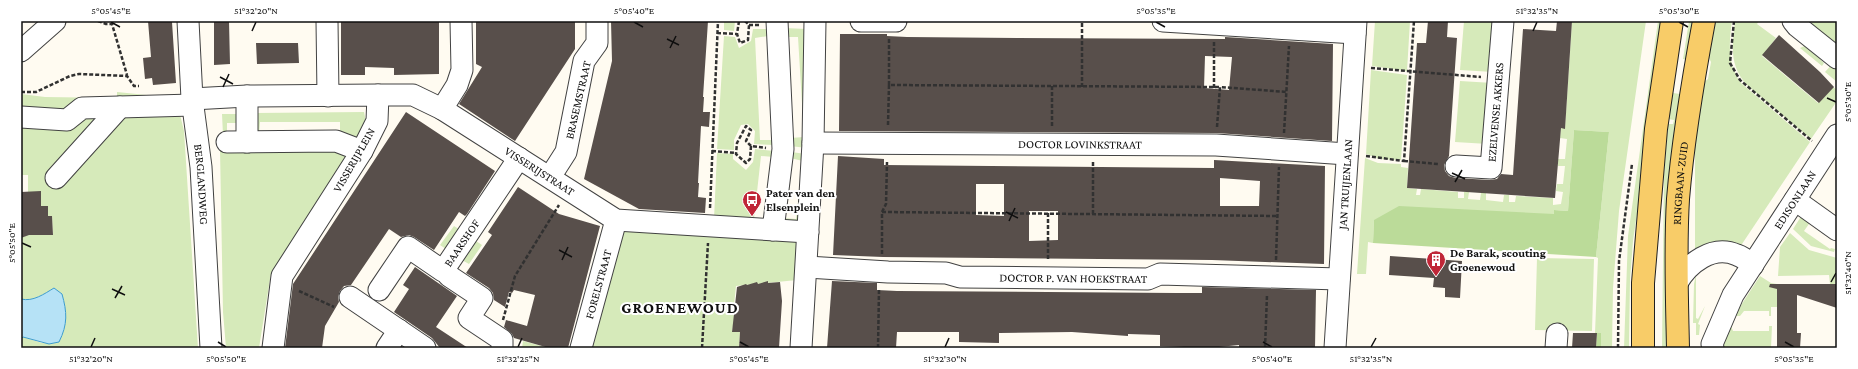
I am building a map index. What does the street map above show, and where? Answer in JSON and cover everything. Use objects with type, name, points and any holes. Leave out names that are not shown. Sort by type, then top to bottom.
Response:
[{"type":"main road","points":[[1644,348],[1644,276],[1656,129],[1667,64],[1672,21]]},
{"type":"main road","name":"RINGBAAN-ZUID","points":[[1678,348],[1678,199],[1687,120],[1704,21]]},
{"type":"main road","points":[[1667,64],[1680,86],[1685,84],[1697,62]]},
{"type":"street","points":[[21,51],[55,21]]},
{"type":"street","name":"BERGLANDWEG","points":[[188,21],[192,102],[201,167],[211,348]]},
{"type":"street","points":[[328,21],[328,96]]},
{"type":"street","points":[[442,109],[457,85],[462,70],[461,21]]},
{"type":"street","name":"BRASEMSTRAAT","points":[[550,177],[566,152],[584,61],[597,43],[597,21]]},
{"type":"street","points":[[774,230],[783,149],[777,21]]},
{"type":"street","points":[[801,348],[807,267],[813,143],[815,21]]},
{"type":"street","points":[[861,21],[896,21]]},
{"type":"street","points":[[1163,21],[1214,25],[1229,24],[1355,27]]},
{"type":"street","name":"EZELVENSE AKKERS","points":[[1456,166],[1491,168],[1503,21]]},
{"type":"street","points":[[1793,21],[1797,26],[1837,58]]},
{"type":"street","name":"JAN TRUIJENLAAN","points":[[1335,348],[1355,27]]},
{"type":"street","points":[[21,117],[67,120],[82,108],[192,102],[247,96],[378,95]]},
{"type":"street","name":"VISSERIJSTRAAT","points":[[378,95],[413,95],[442,109],[616,220],[709,226]]},
{"type":"street","name":"VISSERIJPLEIN","points":[[273,348],[282,276],[362,151],[377,121],[378,95]]},
{"type":"street","points":[[247,96],[237,142],[336,141],[362,151]]},
{"type":"street","points":[[56,178],[120,107]]},
{"type":"street","name":"EDISONLAAN","points":[[1713,348],[1712,344],[1734,295],[1837,135]]},
{"type":"street","name":"DOCTOR LOVINKSTRAAT","points":[[813,143],[1216,145],[1347,154]]},
{"type":"street","name":"BAARSHOF","points":[[446,273],[518,158]]},
{"type":"street","points":[[1795,200],[1837,230]]},
{"type":"street","name":"FORELSTRAAT","points":[[581,348],[616,220]]},
{"type":"street","points":[[709,226],[808,232]]},
{"type":"street","name":"BAARSHOF","points":[[379,290],[408,247],[482,298],[469,318],[500,343]]},
{"type":"street","points":[[1677,283],[1692,263],[1707,255],[1722,252],[1736,254],[1753,265]]},
{"type":"street","name":"DOCTOR P. VAN HOEKSTRAAT","points":[[807,267],[880,272],[946,273],[960,277],[1148,279],[1160,274],[1339,279]]},
{"type":"street","points":[[350,297],[425,348]]},
{"type":"street","points":[[387,348],[399,330]]},
{"type":"path","points":[[98,21],[106,24],[112,24],[127,76],[134,86],[142,87]]},
{"type":"path","points":[[702,348],[718,21]]},
{"type":"path","points":[[738,21],[737,34],[740,44],[748,40],[749,25],[745,21]]},
{"type":"path","points":[[878,348],[882,212],[886,204],[889,21]]},
{"type":"path","points":[[1082,21],[1082,87]]},
{"type":"path","points":[[1404,161],[1414,21]]},
{"type":"path","points":[[1734,21],[1730,63],[1740,80],[1826,153]]},
{"type":"path","points":[[1214,25],[1214,88]]},
{"type":"path","points":[[717,33],[737,34]]},
{"type":"path","points":[[1352,67],[1498,78]]},
{"type":"path","points":[[22,91],[36,92],[70,76],[78,74],[127,76]]},
{"type":"path","points":[[888,85],[1220,87],[1286,92]]},
{"type":"path","points":[[1052,86],[1052,144]]},
{"type":"path","points":[[1216,145],[1220,87]]},
{"type":"path","points":[[736,153],[737,143],[746,126],[751,130],[746,141],[751,146],[783,149]]},
{"type":"path","points":[[1093,144],[1093,214]]},
{"type":"path","points":[[712,151],[736,153],[746,163],[750,159],[751,146]]},
{"type":"path","points":[[1347,154],[1456,166]]},
{"type":"path","points":[[500,343],[515,276],[568,189]]},
{"type":"path","points":[[882,212],[1278,216]]},
{"type":"path","points":[[1048,214],[1048,278]]},
{"type":"path","points":[[1265,348],[1268,276]]},
{"type":"path","points":[[281,285],[308,294],[341,310],[350,297]]},
{"type":"green space","points":[[724,21],[735,21],[734,31],[724,30]]},
{"type":"green space","points":[[1375,21],[1410,21],[1407,71],[1372,66]]},
{"type":"green space","points":[[1464,21],[1497,21],[1493,72],[1460,70]]},
{"type":"green space","points":[[1572,21],[1646,21],[1619,211],[1613,288],[1612,348],[1601,348],[1601,333],[1595,333],[1598,258],[1596,257],[1609,132],[1574,130],[1568,211],[1555,210],[1554,214],[1374,220],[1373,243],[1368,242],[1366,274],[1357,274],[1365,158],[1378,163],[1401,164],[1401,167],[1408,168],[1407,188],[1417,189],[1416,195],[1420,195],[1421,189],[1458,192],[1458,198],[1464,198],[1464,192],[1469,192],[1468,199],[1480,200],[1481,193],[1486,193],[1486,200],[1503,202],[1504,195],[1509,195],[1509,202],[1515,202],[1516,196],[1553,198],[1553,205],[1561,204],[1563,192],[1556,191],[1557,184],[1563,184],[1565,166],[1558,166],[1558,159],[1565,159],[1567,139],[1560,138],[1561,127],[1565,128]]},
{"type":"green space","points":[[1658,21],[1665,21],[1633,241],[1630,280],[1629,348],[1624,348],[1628,236]]},
{"type":"green space","points":[[1689,21],[1695,21],[1688,60],[1683,59]]},
{"type":"green space","points":[[1713,21],[1732,21],[1730,38],[1731,61],[1736,76],[1741,83],[1810,142],[1740,247],[1695,251],[1695,146],[1703,83],[1708,79],[1711,62],[1707,54]]},
{"type":"green space","points":[[1735,21],[1759,21],[1757,24],[1776,38],[1762,56],[1818,103],[1833,87],[1837,90],[1837,101],[1811,139],[1748,86],[1742,79],[1733,55]]},
{"type":"green space","points":[[1813,21],[1837,21],[1837,48],[1809,25]]},
{"type":"green space","points":[[784,28],[807,29],[807,148],[790,146],[790,138],[804,137],[798,37],[783,37]]},
{"type":"green space","points":[[753,29],[768,29],[768,36],[755,38],[760,140],[774,140],[774,145],[754,144],[755,131],[748,124],[741,125],[734,140],[734,150],[717,149],[724,36],[735,37],[739,48],[751,41]]},
{"type":"green space","points":[[1809,44],[1824,54],[1820,59],[1824,63],[1822,66],[1800,48]]},
{"type":"green space","points":[[1834,62],[1837,65],[1837,82],[1825,72]]},
{"type":"green space","points":[[1371,70],[1407,75],[1401,160],[1380,159],[1366,154]]},
{"type":"green space","points":[[1460,81],[1493,83],[1488,144],[1455,142]]},
{"type":"green space","points":[[117,92],[176,98],[184,131],[198,348],[21,348],[21,339],[23,337],[42,343],[59,342],[64,330],[66,318],[62,294],[54,288],[34,298],[25,300],[21,299],[21,238],[42,228],[42,235],[53,235],[52,216],[48,216],[39,207],[41,192],[28,192],[28,175],[21,175],[21,94],[45,97],[117,98]]},
{"type":"green space","points":[[1673,93],[1680,94],[1670,348],[1662,348],[1664,174],[1668,124],[1673,124],[1674,120],[1668,119]]},
{"type":"green space","points":[[364,112],[366,122],[358,140],[340,135],[340,122],[260,122],[259,135],[256,135],[255,113]]},
{"type":"green space","points":[[222,114],[241,114],[237,123],[227,123],[227,135],[223,135]]},
{"type":"green space","points":[[1574,130],[1609,132],[1596,257],[1373,243],[1374,220],[1399,206],[1554,214],[1554,210],[1568,211]]},
{"type":"green space","points":[[335,145],[353,153],[277,271],[271,273],[259,348],[226,348],[223,312],[220,149]]},
{"type":"green space","points":[[755,149],[774,151],[774,157],[761,156],[754,219],[714,219],[717,153],[733,154],[733,159],[746,170],[753,162]]},
{"type":"green space","points":[[791,152],[806,154],[802,217],[794,224],[783,222],[783,218],[796,219],[803,161],[790,158]]},
{"type":"green space","points":[[1802,215],[1811,221],[1804,231],[1830,249],[1835,249],[1834,252],[1811,246],[1793,229]]},
{"type":"green space","points":[[454,226],[462,231],[449,251],[440,245]]},
{"type":"green space","points":[[621,226],[800,239],[797,280],[736,286],[733,315],[735,316],[732,331],[740,332],[739,348],[586,348]]},
{"type":"green space","points":[[1790,233],[1809,250],[1837,258],[1835,284],[1830,284],[1829,275],[1778,276],[1780,247]]},
{"type":"green space","points":[[473,239],[482,245],[469,264],[460,259]]},
{"type":"green space","points":[[1537,258],[1594,259],[1592,331],[1535,330]]},
{"type":"green space","points":[[1696,274],[1696,318],[1698,319],[1705,306],[1698,324],[1700,325],[1699,335],[1696,335],[1696,323],[1693,323],[1694,284]]},
{"type":"green space","points":[[1760,276],[1771,283],[1777,284],[1777,307],[1771,307],[1771,316],[1769,316],[1769,311],[1744,311],[1740,316],[1734,316]]},
{"type":"green space","points":[[1729,326],[1731,326],[1733,331],[1769,331],[1769,326],[1772,326],[1771,348],[1722,348]]},
{"type":"green space","points":[[1597,333],[1601,333],[1601,348],[1596,348]]},
{"type":"green space","points":[[523,341],[549,348],[522,348]]},
{"type":"water","points":[[54,288],[62,294],[66,312],[64,329],[59,342],[49,344],[23,337],[21,339],[21,299],[25,300],[34,298]]},
{"type":"building","points":[[148,21],[172,22],[176,83],[153,85],[152,78],[145,79],[143,58],[151,57]]},
{"type":"building","points":[[214,21],[229,21],[230,64],[214,65]]},
{"type":"building","points":[[341,21],[439,21],[439,74],[394,75],[394,68],[365,67],[365,75],[341,75]]},
{"type":"building","points":[[476,21],[575,21],[575,49],[515,141],[459,104],[482,67],[476,64]]},
{"type":"building","points":[[611,21],[708,21],[703,112],[710,112],[709,127],[701,126],[698,183],[698,197],[706,198],[705,213],[639,209],[584,179],[612,61]]},
{"type":"building","points":[[1428,21],[1448,21],[1447,37],[1457,38],[1449,156],[1444,165],[1445,171],[1449,176],[1455,178],[1490,180],[1497,179],[1501,174],[1513,175],[1523,29],[1556,31],[1557,21],[1572,21],[1565,129],[1561,128],[1555,198],[1407,188],[1417,43],[1426,43]]},
{"type":"building","points":[[840,34],[887,34],[887,36],[907,37],[1017,38],[1225,39],[1225,37],[1333,44],[1332,141],[1216,133],[839,131]],"holes":[[[1205,56],[1232,57],[1229,90],[1204,88]]]},
{"type":"building","points":[[1779,35],[1820,72],[1834,87],[1819,103],[1762,55]]},
{"type":"building","points":[[256,43],[298,43],[299,63],[257,64]]},
{"type":"building","points":[[406,112],[495,171],[467,214],[465,216],[459,212],[434,250],[414,237],[409,235],[401,237],[389,229],[351,285],[344,286],[340,291],[338,297],[339,302],[325,326],[322,348],[285,348],[293,284]]},
{"type":"building","points":[[838,156],[884,159],[884,165],[1214,168],[1214,160],[1325,166],[1324,264],[1212,260],[883,257],[833,255]],"holes":[[[1220,178],[1260,181],[1259,206],[1220,206]],[[976,184],[1004,184],[1004,216],[976,215]],[[1029,211],[1058,211],[1058,240],[1029,241]]]},
{"type":"building","points":[[518,187],[559,214],[600,226],[568,348],[549,348],[514,338],[512,334],[504,327],[506,320],[527,326],[535,295],[514,290],[512,293],[509,292],[505,307],[494,300],[493,293],[489,288],[466,273],[492,235],[488,232]]},
{"type":"building","points":[[41,191],[41,206],[48,206],[48,216],[52,216],[53,235],[29,235],[21,238],[21,192]]},
{"type":"building","name":"De Barak, scouting Groenewoud","points":[[1390,256],[1462,261],[1460,298],[1445,297],[1445,288],[1433,287],[1434,278],[1389,275]]},
{"type":"building","points":[[415,267],[457,296],[436,327],[468,348],[440,348],[432,338],[394,312],[409,289],[403,285]]},
{"type":"building","points":[[768,281],[768,283],[780,282],[782,301],[779,348],[739,348],[740,332],[732,332],[737,287],[746,284],[757,282],[758,284]]},
{"type":"building","points":[[832,281],[877,283],[877,290],[897,291],[1202,293],[1202,287],[1316,290],[1315,348],[1239,348],[1239,345],[1209,348],[1160,346],[1160,335],[1128,334],[1128,336],[1072,332],[999,333],[999,343],[959,342],[959,332],[897,332],[896,348],[827,348]]},
{"type":"building","points":[[1770,284],[1837,284],[1837,308],[1797,295],[1797,333],[1801,333],[1800,348],[1777,348],[1777,289],[1769,287]]},
{"type":"building","points":[[1573,333],[1597,333],[1596,348],[1572,348]]},
{"type":"place","name":"Pater van den Elsenplein","points":[[752,217]]},
{"type":"place","name":"De Barak, scouting Groenewoud","points":[[1436,277]]},
{"type":"district","name":"GROENEWOUD","points":[[680,307]]}]
